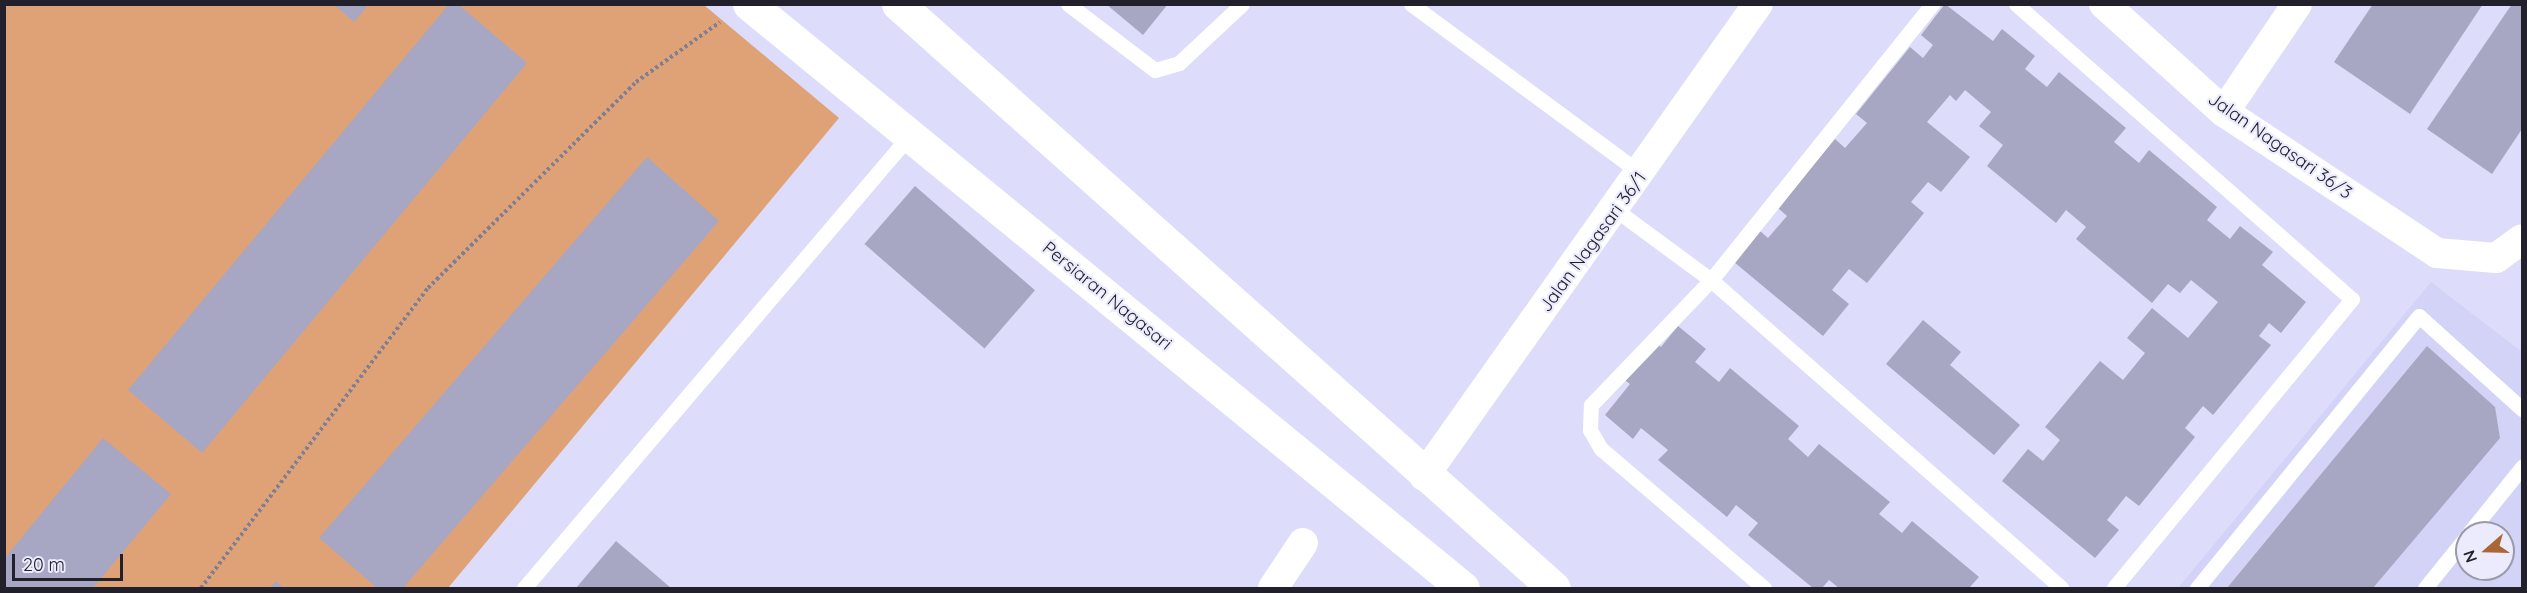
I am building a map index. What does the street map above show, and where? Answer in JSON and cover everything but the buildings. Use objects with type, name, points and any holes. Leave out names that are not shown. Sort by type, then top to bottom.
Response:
[{"type":"street","points":[[898,4],[1424,476],[1554,588]]},
{"type":"street","name":"Jalan Nagasari 36/1","points":[[1424,476],[1642,174],[1758,4]]},
{"type":"street","name":"Jalan Nagasari 36/3","points":[[2104,4],[2224,112],[2438,253],[2496,258],[2523,239]]},
{"type":"street","points":[[2224,112],[2297,4]]},
{"type":"street","name":"Persiaran Nagasari","points":[[736,11],[910,135],[1463,588]]},
{"type":"street","points":[[1273,588],[1304,543]]},
{"type":"lane","points":[[1068,4],[1155,70],[1179,63],[1242,4]]},
{"type":"lane","points":[[1411,4],[1642,174]]},
{"type":"lane","points":[[1764,588],[1601,449],[1590,430],[1591,405],[1711,280],[1932,4]]},
{"type":"lane","points":[[2016,4],[2352,298],[2114,588]]},
{"type":"lane","points":[[524,588],[910,135]]},
{"type":"lane","points":[[1616,210],[1711,280],[2061,588]]},
{"type":"lane","points":[[2197,588],[2419,316],[2523,409]]},
{"type":"lane","points":[[2479,521],[2523,467]]},
{"type":"lane","points":[[2425,588],[2455,550]]},
{"type":"path","points":[[201,588],[428,288],[636,82],[736,11]]},
{"type":"shaded area","points":[[4,5],[704,5],[839,118],[448,588],[5,588]]},
{"type":"shaded area","points":[[2431,282],[2522,352],[2522,588],[2178,588]]}]
